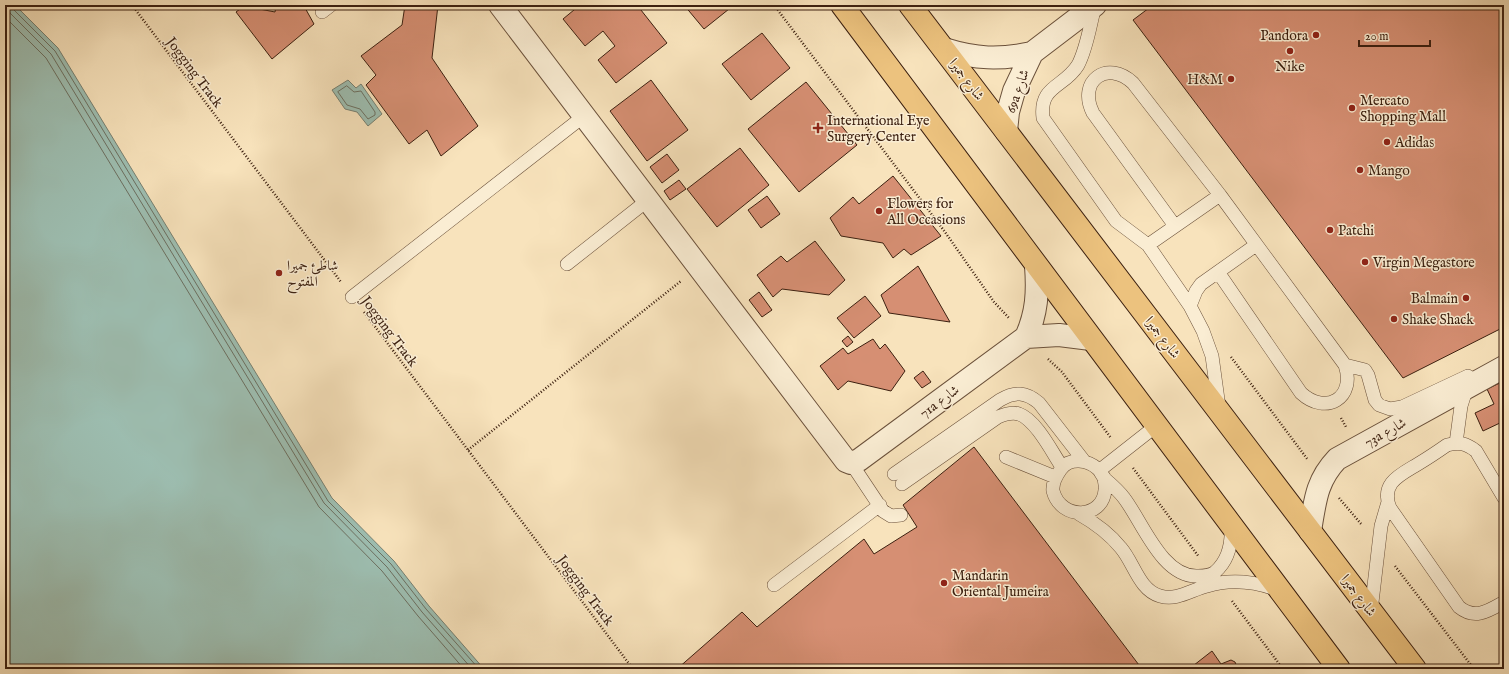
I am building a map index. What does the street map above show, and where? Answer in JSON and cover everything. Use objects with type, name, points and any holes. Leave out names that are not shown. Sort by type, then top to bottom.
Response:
[{"type":"main road","points":[[842,5],[1339,669]]},
{"type":"main road","name":"شارع جميرا","points":[[910,5],[1415,669]]},
{"type":"street","points":[[500,5],[846,461],[850,462]]},
{"type":"street","name":"69a شارع","points":[[944,49],[965,55],[988,58],[1009,58],[1032,53],[1095,5]]},
{"type":"street","name":"69a شارع","points":[[1006,131],[1008,112],[1014,91],[1032,53]]},
{"type":"street","name":"71a شارع","points":[[850,462],[859,460],[1026,337],[1034,321],[1038,303],[1036,266]]},
{"type":"street","points":[[1026,337],[1059,335],[1091,339]]},
{"type":"street","name":"73a شارع","points":[[1310,531],[1316,496],[1322,478],[1337,459],[1358,446],[1502,369]]},
{"type":"lane","points":[[1095,5],[1081,59],[1068,78],[1049,91],[1043,104],[1043,118],[1116,221],[1148,245],[1190,306],[1203,331],[1212,356],[1219,411]]},
{"type":"lane","points":[[1175,226],[1090,108],[1088,103],[1088,91],[1093,81],[1102,74],[1113,72],[1124,75],[1133,83],[1220,195],[1256,246],[1345,365],[1349,376],[1347,388],[1341,397],[1331,403],[1320,404],[1310,401],[1301,393],[1218,272]]},
{"type":"lane","points":[[352,297],[584,116]]},
{"type":"lane","points":[[1148,245],[1220,195]]},
{"type":"lane","points":[[567,264],[648,200]]},
{"type":"lane","points":[[1190,306],[1199,287],[1256,246]]},
{"type":"lane","points":[[1345,365],[1364,370],[1368,375],[1375,400],[1379,405],[1390,409],[1402,407],[1465,377],[1480,372],[1502,369]]},
{"type":"lane","points":[[1456,443],[1461,406],[1467,387]]},
{"type":"lane","points":[[1059,472],[1028,418],[1018,414],[1008,413],[998,416],[898,479],[1000,400],[1010,394],[1020,393],[1031,396],[1039,403],[1084,461]]},
{"type":"lane","points":[[1102,474],[1156,426]]},
{"type":"lane","points":[[1371,611],[1381,526],[1388,502],[1388,490],[1394,478],[1447,446],[1456,443],[1470,446],[1476,451],[1504,498]]},
{"type":"lane","points":[[1006,457],[1059,472]]},
{"type":"lane","points":[[1231,526],[1232,539],[1222,566],[1212,574],[1204,576],[1183,575],[1166,561],[1150,543],[1124,498],[1092,464],[1084,461],[1076,461],[1059,472],[1053,490],[1057,502],[1066,511],[1079,514],[1095,523],[1118,544],[1149,590],[1160,596],[1172,598],[1206,586],[1234,582],[1266,586],[1280,591]]},
{"type":"lane","points":[[850,462],[887,514],[892,516],[901,515]]},
{"type":"lane","points":[[1079,514],[1091,511],[1101,502],[1105,490],[1102,474]]},
{"type":"lane","points":[[1388,502],[1460,607],[1471,614],[1477,614],[1504,602]]},
{"type":"lane","points":[[774,585],[880,505]]},
{"type":"lane","points":[[1183,575],[1184,595]]},
{"type":"path","name":"Jogging Track","points":[[132,5],[633,669]]},
{"type":"path","points":[[774,5],[945,232]]},
{"type":"path","points":[[468,450],[699,267]]},
{"type":"path","points":[[1331,403],[1358,446]]},
{"type":"water","points":[[5,5],[15,5],[58,48],[332,498],[394,561],[429,606],[484,669],[5,669]]},
{"type":"water","points":[[348,80],[356,88],[361,84],[382,114],[368,126],[357,112],[345,109],[332,90]]},
{"type":"building","points":[[276,5],[313,5],[312,7],[304,6],[314,24],[272,59],[236,12],[244,6],[275,12]]},
{"type":"building","points":[[405,5],[438,5],[432,58],[478,126],[441,156],[427,130],[409,144],[366,85],[376,75],[361,56],[402,25]]},
{"type":"building","points":[[580,5],[637,5],[667,43],[616,83],[598,60],[615,46],[603,31],[585,46],[563,19]]},
{"type":"building","points":[[684,5],[734,5],[704,29]]},
{"type":"building","name":"Mercato Shopping Mall","points":[[1153,5],[1504,5],[1504,327],[1403,378],[1133,20]]},
{"type":"building","points":[[762,33],[790,68],[751,100],[722,64]]},
{"type":"building","points":[[651,80],[688,130],[647,161],[610,111]]},
{"type":"building","points":[[806,82],[857,145],[799,192],[748,129]]},
{"type":"building","points":[[740,148],[769,185],[717,227],[687,189]]},
{"type":"building","points":[[667,154],[679,170],[662,183],[650,167]]},
{"type":"building","name":"Flowers for All Occasions","points":[[893,176],[941,236],[911,255],[904,249],[893,258],[883,243],[841,236],[830,218],[853,197],[859,204]]},
{"type":"building","points":[[679,180],[686,189],[670,200],[664,191]]},
{"type":"building","points":[[767,196],[780,214],[761,228],[748,210]]},
{"type":"building","points":[[815,241],[845,280],[829,295],[782,289],[773,297],[757,275],[781,256],[787,262]]},
{"type":"building","points":[[918,266],[950,322],[889,313],[881,295]]},
{"type":"building","points":[[759,292],[772,310],[762,317],[749,300]]},
{"type":"building","points":[[865,296],[881,316],[854,338],[837,318]]},
{"type":"building","points":[[848,336],[853,342],[847,347],[842,341]]},
{"type":"building","points":[[873,339],[880,349],[885,344],[905,371],[891,391],[848,381],[838,390],[820,366],[843,348],[848,354]]},
{"type":"building","points":[[923,371],[931,382],[922,388],[914,378]]},
{"type":"building","points":[[1504,381],[1504,427],[1502,422],[1483,431],[1475,413],[1494,404],[1487,389]]},
{"type":"building","name":"Mandarin Oriental Jumeira","points":[[974,447],[1142,669],[677,669],[742,612],[757,627],[864,539],[874,554],[917,527],[903,505]]},
{"type":"building","points":[[1212,651],[1221,664],[1231,660],[1235,662],[1238,669],[1189,669]]},
{"type":"place","name":"Pandora","points":[[1316,35]]},
{"type":"place","name":"Nike","points":[[1290,51]]},
{"type":"place","name":"H&M","points":[[1231,79]]},
{"type":"place","name":"Mercato Shopping Mall","points":[[1352,108]]},
{"type":"place","name":"International Eye Surgery Center","points":[[818,128]]},
{"type":"place","name":"Adidas","points":[[1387,142]]},
{"type":"place","name":"Mango","points":[[1360,170]]},
{"type":"place","name":"Flowers for All Occasions","points":[[879,211]]},
{"type":"place","name":"Patchi","points":[[1330,230]]},
{"type":"place","name":"Virgin Megastore","points":[[1365,262]]},
{"type":"place","name":"شاطئ جميرا المفتوح","points":[[279,273]]},
{"type":"place","name":"Balmain","points":[[1466,298]]},
{"type":"place","name":"Shake Shack","points":[[1394,319]]},
{"type":"place","name":"Mandarin Oriental Jumeira","points":[[944,583]]}]
